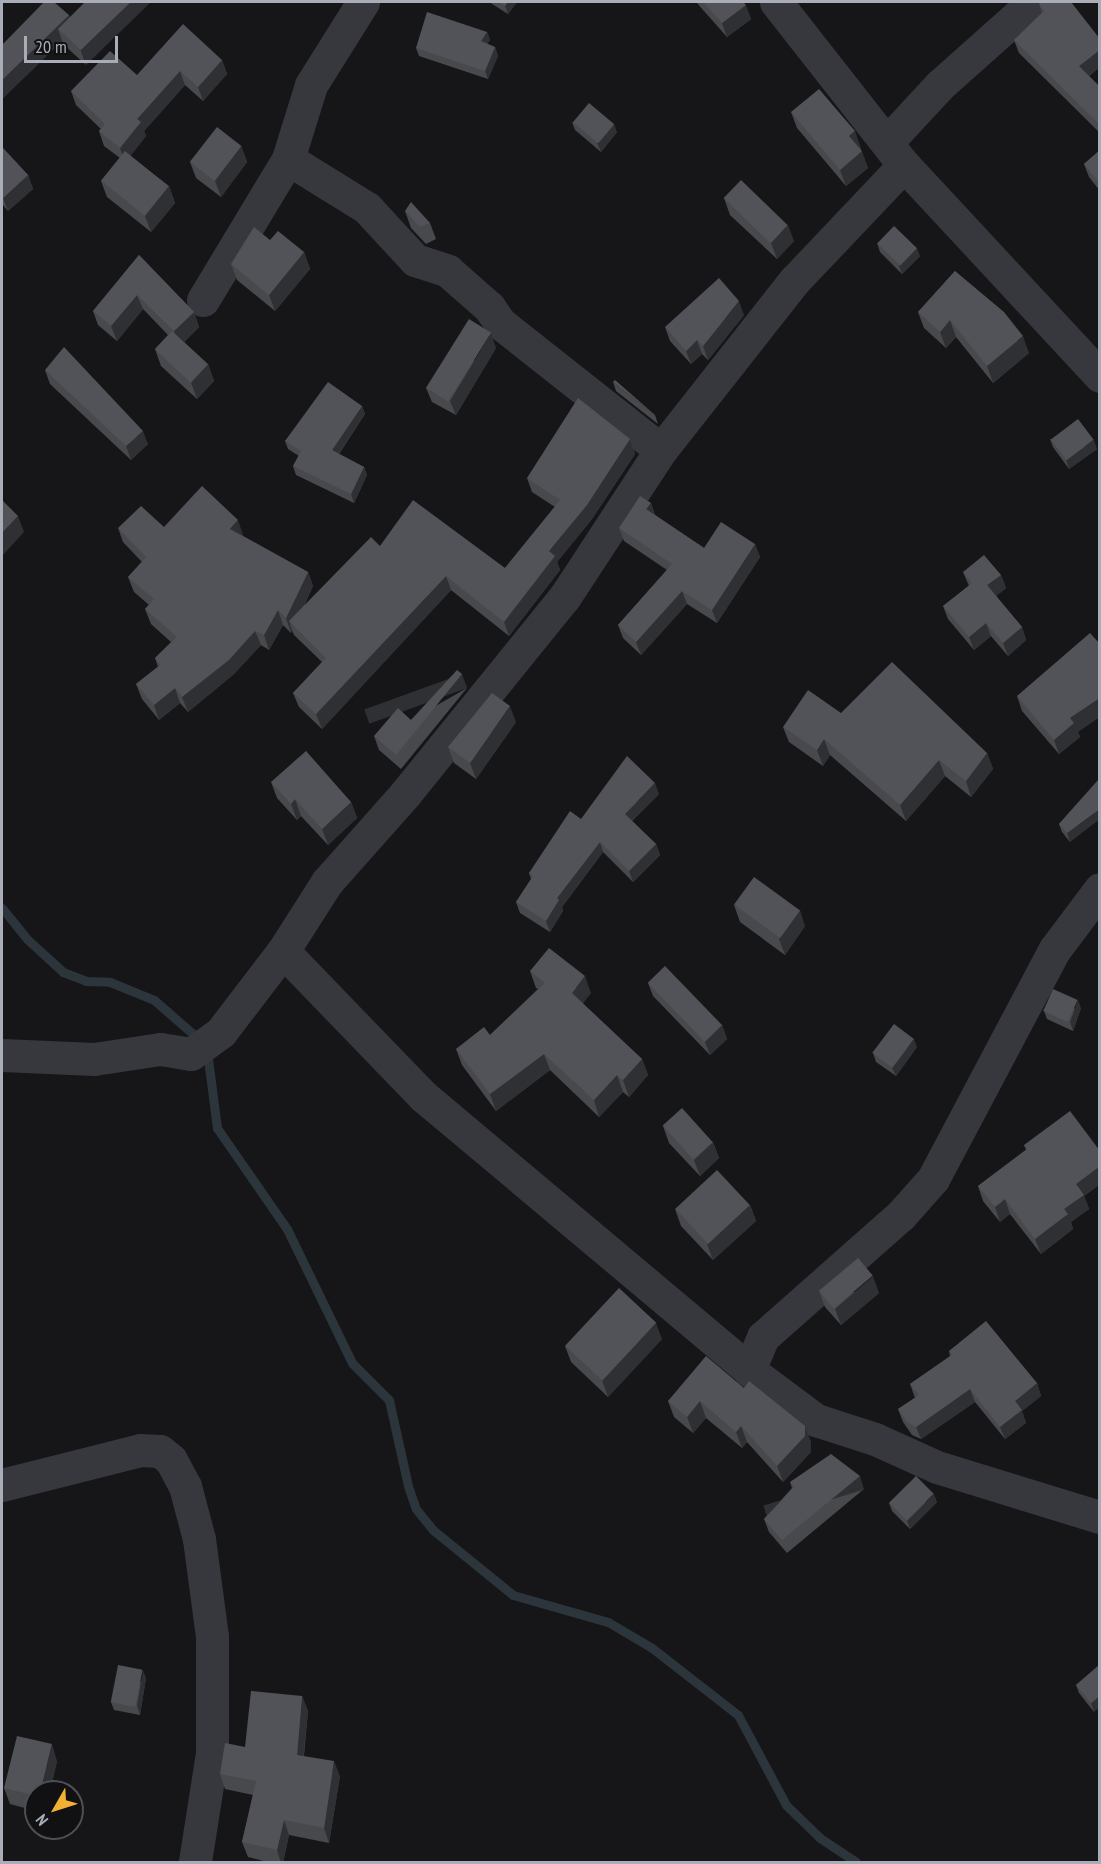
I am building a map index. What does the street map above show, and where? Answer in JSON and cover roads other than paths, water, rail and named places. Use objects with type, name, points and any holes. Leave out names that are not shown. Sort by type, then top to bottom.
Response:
[{"type":"street","points":[[203,300],[288,159],[310,85],[363,2]]},
{"type":"street","points":[[776,2],[896,153],[1100,376]]},
{"type":"street","points":[[2,1055],[94,1059],[160,1049],[191,1054],[221,1032],[283,951],[327,882],[405,794],[564,598],[661,450],[896,153],[940,84],[1033,2]]},
{"type":"street","points":[[288,159],[367,208],[415,260],[448,271],[489,307],[500,323],[661,450]]},
{"type":"street","points":[[749,1370],[763,1336],[901,1215],[933,1179],[1055,949],[1100,890]]},
{"type":"street","points":[[283,951],[423,1096],[749,1370],[816,1420],[875,1439],[937,1467],[1100,1517]]},
{"type":"street","points":[[2,1485],[140,1450],[160,1451],[171,1460],[185,1486],[199,1539],[212,1636],[212,1753],[195,1863]]},
{"type":"waterway","points":[[2,908],[27,939],[63,972],[86,981],[110,982],[154,1000],[192,1033],[207,1051],[217,1128],[287,1229],[352,1363],[389,1400],[408,1486],[416,1509],[433,1530],[513,1595],[608,1622],[652,1648],[738,1715],[786,1805],[820,1838],[856,1862]]}]
